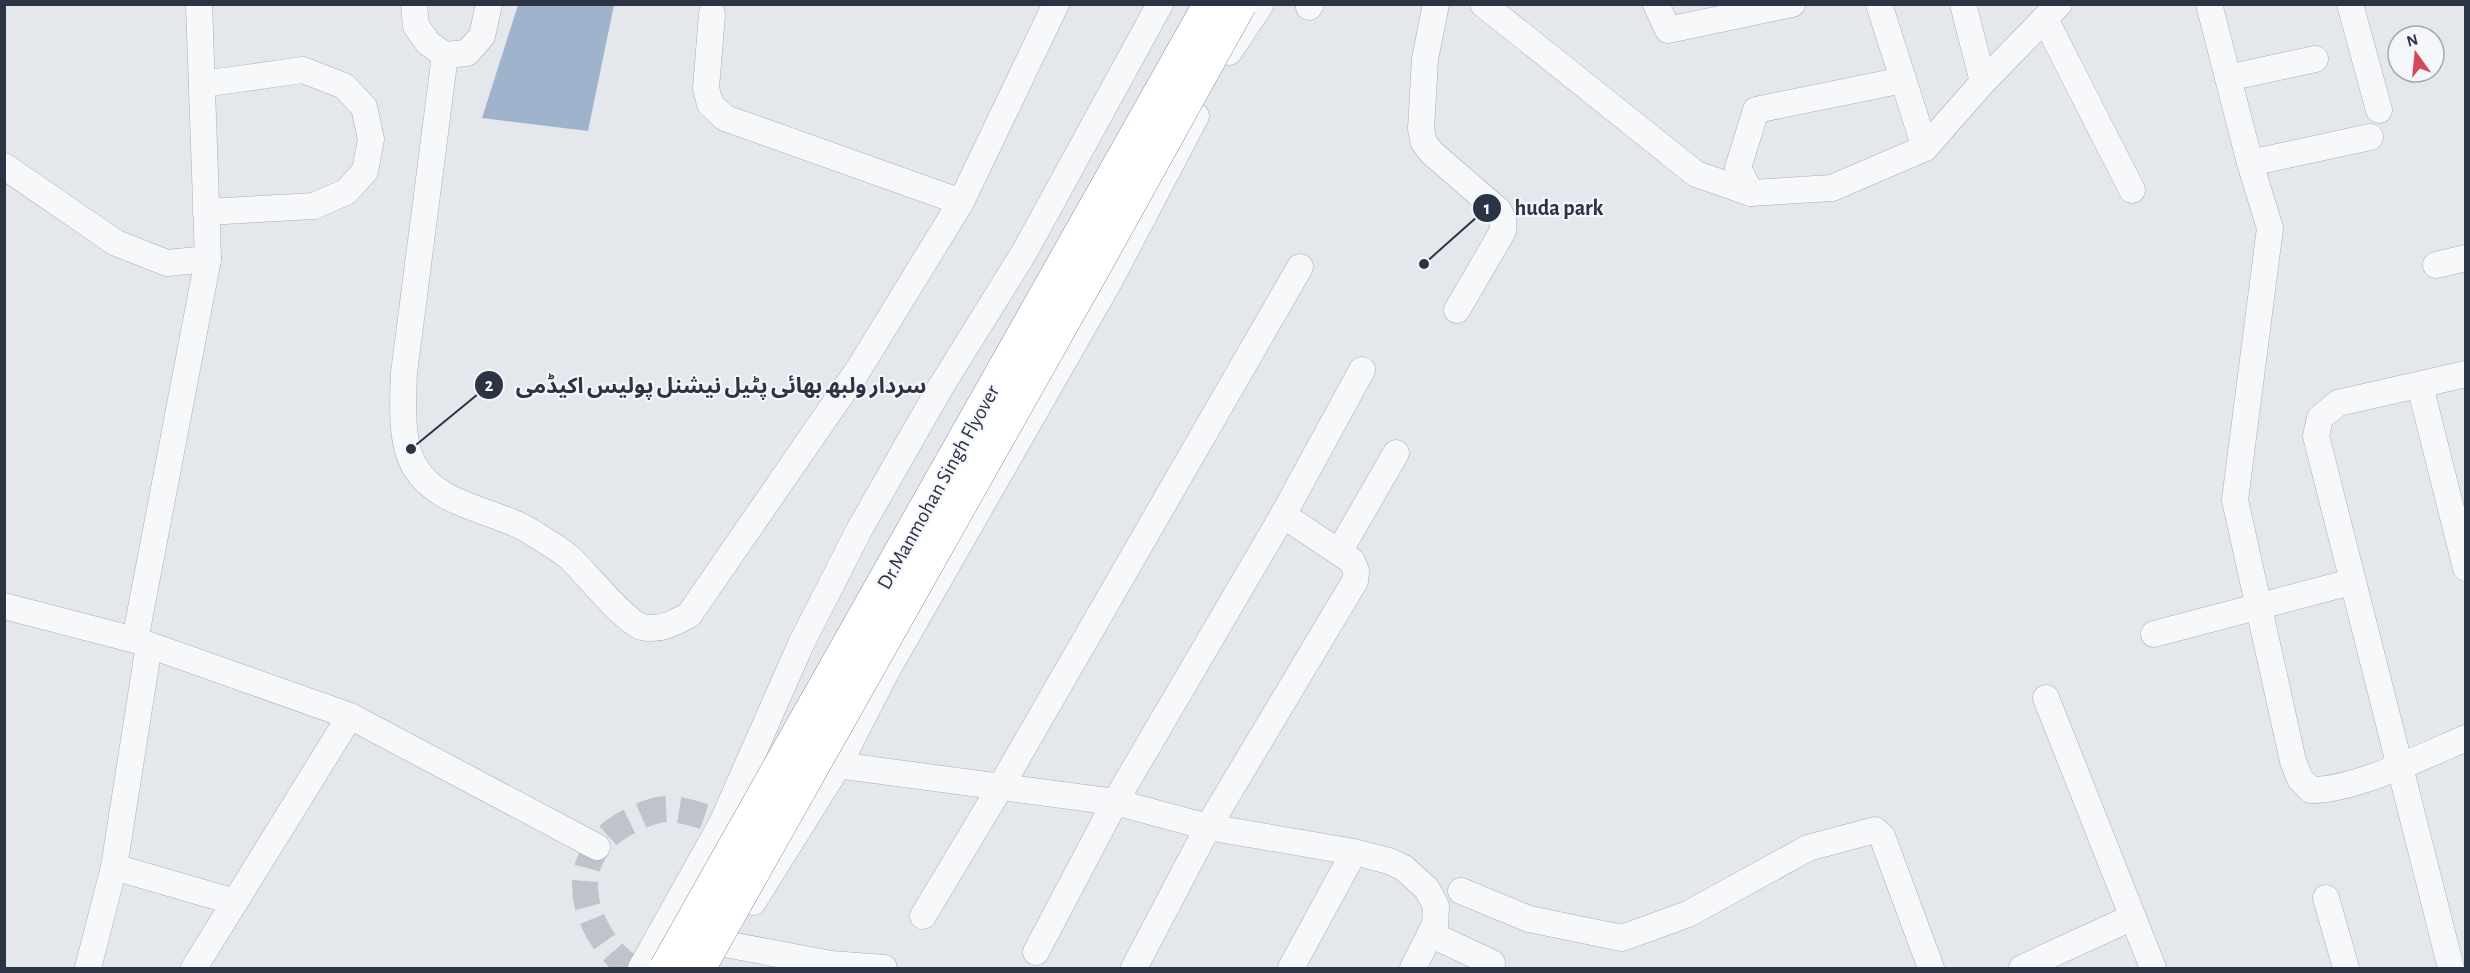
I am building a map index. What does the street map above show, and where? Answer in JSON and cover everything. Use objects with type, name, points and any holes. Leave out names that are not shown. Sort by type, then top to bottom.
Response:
[{"type":"highway","name":"Dr.Manmohan Singh Flyover","points":[[666,969],[1210,4]]},
{"type":"highway","name":"Dr.Manmohan Singh Flyover","points":[[699,969],[1240,4]]},
{"type":"street","points":[[88,969],[114,867],[142,642],[208,259],[199,4]]},
{"type":"street","points":[[414,4],[416,26],[428,43],[445,55],[467,53],[482,36],[489,4]]},
{"type":"street","points":[[445,55],[404,373],[403,426],[414,466],[431,487],[482,512],[529,530],[568,557],[626,616],[641,627],[665,628],[689,615],[858,370],[961,202],[1056,4]]},
{"type":"street","points":[[641,969],[722,823],[801,644],[859,530],[940,388],[1025,251],[1160,4]]},
{"type":"street","points":[[712,969],[725,944],[838,766],[886,672],[1110,280],[1230,51],[1261,4]]},
{"type":"street","points":[[1436,4],[1425,59],[1421,129],[1424,143],[1432,153],[1499,211],[1503,220],[1503,231],[1456,310]]},
{"type":"street","points":[[1483,4],[1696,174],[1751,193],[1832,188],[1925,148],[1983,82],[2055,9],[2132,190]]},
{"type":"street","points":[[1656,4],[1668,30],[1758,8],[1792,4]]},
{"type":"street","points":[[1879,4],[1925,148]]},
{"type":"street","points":[[1963,4],[1983,82]]},
{"type":"street","points":[[2209,4],[2250,163],[2270,228],[2235,500],[2293,761],[2300,779],[2312,790],[2328,790],[2399,767],[2466,738]]},
{"type":"street","points":[[2350,4],[2379,110]]},
{"type":"street","points":[[712,14],[706,88],[710,104],[725,118],[961,202]]},
{"type":"street","points":[[2228,78],[2315,59]]},
{"type":"street","points":[[202,84],[303,70],[344,86],[364,107],[371,138],[365,171],[346,192],[314,206],[206,212]]},
{"type":"street","points":[[1751,193],[1738,168],[1756,110],[1903,80]]},
{"type":"street","points":[[2250,163],[2370,137]]},
{"type":"street","points":[[4,166],[116,243],[166,262],[208,259]]},
{"type":"street","points":[[2436,265],[2466,258]]},
{"type":"street","points":[[923,916],[1001,786],[1300,267]]},
{"type":"street","points":[[1036,952],[1115,802],[1283,515],[1362,370]]},
{"type":"street","points":[[2451,969],[2351,582],[2316,436],[2319,418],[2338,403],[2466,374]]},
{"type":"street","points":[[2421,386],[2466,568]]},
{"type":"street","points":[[1339,552],[1396,453]]},
{"type":"street","points":[[1134,969],[1208,827],[1355,581],[1356,571],[1352,561],[1283,515]]},
{"type":"street","points":[[2154,634],[2351,582]]},
{"type":"street","points":[[4,606],[142,642],[350,716],[597,847]]},
{"type":"street","points":[[2046,698],[2153,969]]},
{"type":"street","points":[[194,969],[350,716]]},
{"type":"street","points":[[754,749],[838,766],[1115,802],[1208,827],[1354,852],[1404,868],[1427,889],[1436,906],[1435,925],[1413,969]]},
{"type":"street","points":[[1461,891],[1529,919],[1622,938],[1688,914],[1808,848],[1875,830],[1882,836],[1931,969]]},
{"type":"street","points":[[1292,969],[1354,852]]},
{"type":"street","points":[[114,867],[235,903]]},
{"type":"street","points":[[2326,898],[2346,969]]},
{"type":"street","points":[[2022,969],[2133,917]]},
{"type":"street","points":[[1430,934],[1492,963]]},
{"type":"street","points":[[725,944],[831,964],[884,969]]},
{"type":"water","points":[[518,5],[614,5],[588,131],[482,118]]},
{"type":"tunnel","points":[[633,968],[618,958],[599,933],[591,916],[586,900],[585,884],[587,869],[593,855],[614,831],[654,811],[664,809],[683,811],[722,823]]},
{"type":"place","name":"huda park","points":[[1424,264]]},
{"type":"place","name":"سردار ولبھ بھائی پٹیل نیشنل پولیس اکیڈمی","points":[[411,449]]}]
